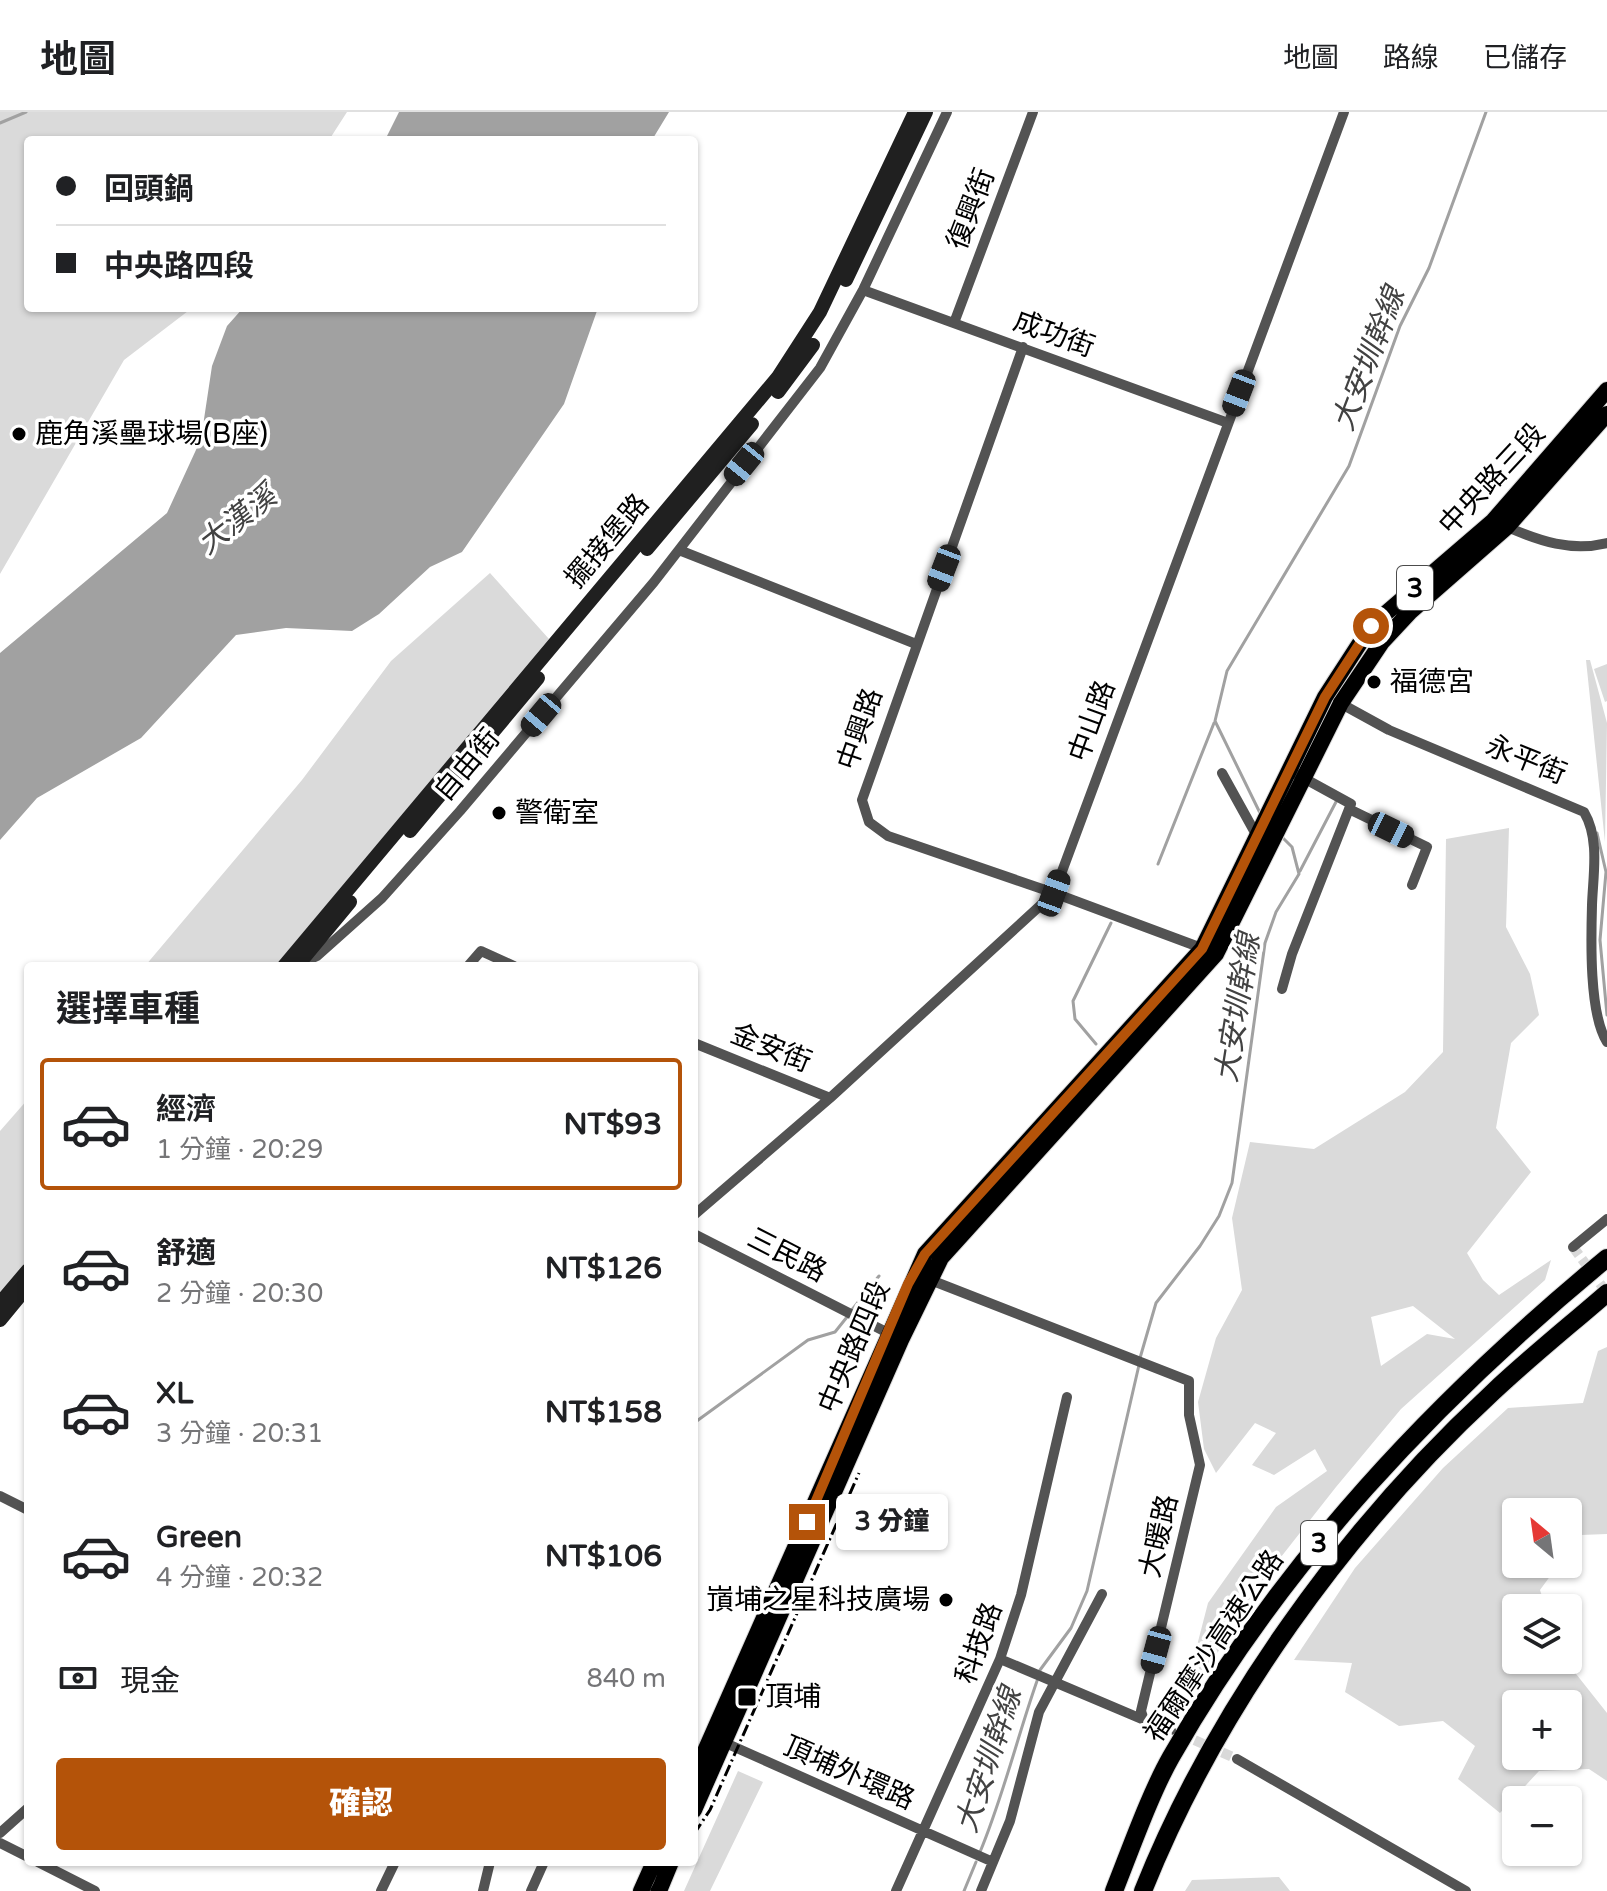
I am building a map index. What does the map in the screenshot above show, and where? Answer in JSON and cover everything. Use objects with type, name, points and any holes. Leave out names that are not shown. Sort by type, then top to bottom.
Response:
[{"type":"highway","name":"福爾摩沙高速公路","points":[[1114,1891],[1170,1760],[1234,1657],[1304,1561],[1407,1440],[1472,1376],[1607,1258]]},
{"type":"highway","name":"福爾摩沙高速公路","points":[[1143,1891],[1192,1786],[1252,1681],[1322,1583],[1374,1519],[1491,1394],[1607,1293]]},
{"type":"highway","points":[[1491,1394],[1607,1302]]},
{"type":"main road","name":"中央路三段","points":[[1268,833],[1371,626],[1493,521],[1607,390]]},
{"type":"main road","name":"中央路三段","points":[[1333,700],[1396,626],[1507,527],[1607,414]]},
{"type":"main road","name":"中央路四段","points":[[698,1798],[718,1740],[922,1275],[941,1258],[1209,951],[1268,833]]},
{"type":"main road","name":"中央路四段","points":[[698,1770],[718,1740]]},
{"type":"main road","points":[[641,1891],[652,1866]]},
{"type":"main road","points":[[659,1891],[669,1866]]},
{"type":"street","name":"擺接堡路","points":[[287,962],[778,377],[820,312],[915,112]]},
{"type":"street","name":"擺接堡路","points":[[300,962],[793,374],[832,311],[926,112]]},
{"type":"street","name":"自由街","points":[[305,962],[317,956],[382,898],[679,550],[820,368],[863,290],[947,112]]},
{"type":"street","name":"復興街","points":[[954,323],[1033,112]]},
{"type":"street","name":"中山路","points":[[698,1212],[830,1098],[1054,893],[1344,112]]},
{"type":"street","name":"成功街","points":[[863,290],[1228,423]]},
{"type":"street","name":"中興路","points":[[1023,347],[862,800],[869,822],[888,836],[1209,951]]},
{"type":"street","points":[[1507,527],[1546,543],[1570,546],[1607,543]]},
{"type":"street","points":[[679,550],[916,644]]},
{"type":"street","name":"永平街","points":[[1333,700],[1389,730],[1584,812],[1594,857],[1592,906],[1607,1042]]},
{"type":"street","points":[[1222,773],[1268,833]]},
{"type":"street","points":[[1282,989],[1292,954],[1351,804],[1297,774]]},
{"type":"street","points":[[1349,809],[1427,847],[1412,885]]},
{"type":"street","points":[[471,962],[481,951],[505,962]]},
{"type":"street","name":"金安街","points":[[698,1045],[830,1098]]},
{"type":"street","points":[[1573,1247],[1607,1219]]},
{"type":"street","name":"三民路","points":[[698,1236],[894,1336]]},
{"type":"street","points":[[0,1303],[24,1275]]},
{"type":"street","name":"大暖路","points":[[922,1275],[1189,1381],[1189,1415],[1200,1465],[1144,1694],[1141,1711],[1144,1720]]},
{"type":"street","points":[[0,1320],[24,1291]]},
{"type":"street","name":"科技路","points":[[896,1891],[1000,1659],[1021,1595],[1067,1397]]},
{"type":"street","points":[[0,1512],[4,1498],[24,1508]]},
{"type":"street","points":[[981,1891],[1010,1821],[1025,1759],[1053,1681],[1079,1641],[1102,1594]]},
{"type":"street","points":[[1000,1659],[1171,1730]]},
{"type":"street","name":"頂埔外環路","points":[[718,1740],[993,1862]]},
{"type":"street","points":[[1237,1759],[1466,1891]]},
{"type":"street","points":[[0,1833],[24,1812]]},
{"type":"street","points":[[0,1843],[24,1855]]},
{"type":"street","points":[[46,1866],[95,1891]]},
{"type":"street","points":[[381,1891],[393,1866]]},
{"type":"street","points":[[483,1891],[489,1866]]},
{"type":"street","points":[[531,1891],[542,1866]]},
{"type":"shaded area","points":[[0,112],[347,112],[332,136],[24,136],[24,312],[187,312],[124,360],[0,574]]},
{"type":"shaded area","points":[[490,573],[549,639],[278,962],[148,962],[302,780],[391,661]]},
{"type":"shaded area","points":[[1586,660],[1590,660],[1607,723],[1605,842]]},
{"type":"shaded area","points":[[1607,664],[1607,701],[1605,702],[1594,669]]},
{"type":"shaded area","points":[[1509,828],[1506,927],[1530,974],[1539,1015],[1511,1043],[1496,1128],[1531,1172],[1467,1253],[1483,1280],[1499,1295],[1551,1260],[1545,1280],[1401,1409],[1255,1590],[1178,1719],[1208,1603],[1276,1507],[1327,1471],[1315,1449],[1274,1475],[1252,1465],[1276,1433],[1255,1423],[1216,1473],[1204,1449],[1198,1402],[1216,1338],[1242,1290],[1232,1218],[1250,1142],[1314,1149],[1405,1092],[1443,1052],[1446,839]],"holes":[[[1413,1306],[1455,1339],[1427,1334],[1381,1366],[1371,1317]]]},
{"type":"shaded area","points":[[24,1104],[24,1269],[0,1298],[0,1131]]},
{"type":"shaded area","points":[[1607,1347],[1607,1534],[1582,1535],[1582,1498],[1502,1498],[1502,1578],[1549,1578],[1540,1590],[1541,1594],[1502,1594],[1502,1674],[1576,1674],[1607,1713],[1607,1781],[1589,1769],[1582,1769],[1582,1690],[1502,1690],[1502,1770],[1564,1770],[1539,1771],[1525,1786],[1502,1786],[1500,1813],[1458,1779],[1475,1746],[1443,1721],[1399,1726],[1345,1692],[1352,1663],[1294,1660],[1355,1568],[1443,1468],[1508,1408],[1583,1403],[1598,1351]]},
{"type":"shaded area","points":[[738,1771],[763,1782],[710,1891],[684,1891],[698,1866]]},
{"type":"shaded area","points":[[1279,1877],[1290,1891],[1185,1891],[1192,1880]]},
{"type":"water","points":[[399,112],[669,112],[654,136],[387,136]]},
{"type":"water","name":"大漢溪","points":[[239,312],[597,312],[564,404],[462,552],[430,567],[379,614],[352,631],[286,628],[236,635],[141,738],[37,798],[0,840],[0,653],[167,513],[201,439],[212,366],[227,326]]},
{"type":"waterway","points":[[0,123],[26,112]]},
{"type":"waterway","name":"大安圳幹線","points":[[1261,815],[1215,721],[1227,671],[1349,466],[1400,326],[1429,268],[1486,112]]},
{"type":"waterway","points":[[1158,864],[1214,723]]},
{"type":"waterway","points":[[1300,871],[1337,800]]},
{"type":"waterway","points":[[1597,833],[1606,872],[1600,940],[1607,1015]]},
{"type":"waterway","name":"大安圳幹線","points":[[1140,1358],[1156,1303],[1200,1246],[1219,1216],[1232,1183],[1265,943],[1276,912],[1299,874],[1292,847],[1280,835]]},
{"type":"waterway","points":[[1096,1044],[1075,1019],[1073,1001],[1111,923]]},
{"type":"waterway","points":[[851,1311],[879,1276]]},
{"type":"waterway","points":[[698,1420],[808,1340],[835,1332],[847,1317]]},
{"type":"waterway","name":"大安圳幹線","points":[[1040,1670],[1071,1628],[1087,1591],[1139,1365]]},
{"type":"waterway","name":"大安圳幹線","points":[[980,1852],[1037,1681]]},
{"type":"waterway","name":"大安圳幹線","points":[[964,1891],[976,1862]]},
{"type":"tunnel","points":[[1573,1247],[1607,1293]]},
{"type":"tunnel","points":[[1181,1734],[1237,1759]]},
{"type":"railway","points":[[698,1828],[710,1810],[859,1473]]},
{"type":"railway","points":[[651,1891],[667,1866]]},
{"type":"place","name":"鹿角溪壘球場(B座)","points":[[19,434]]},
{"type":"place","name":"福德宮","points":[[1374,682]]},
{"type":"place","name":"警衛室","points":[[499,813]]},
{"type":"place","name":"嵿埔之星科技廣場","points":[[946,1600]]},
{"type":"place","name":"頂埔","points":[[747,1697]]},
{"type":"route","points":[[807,1522],[908,1284],[925,1254],[1202,949],[1325,697],[1371,626]]}]
